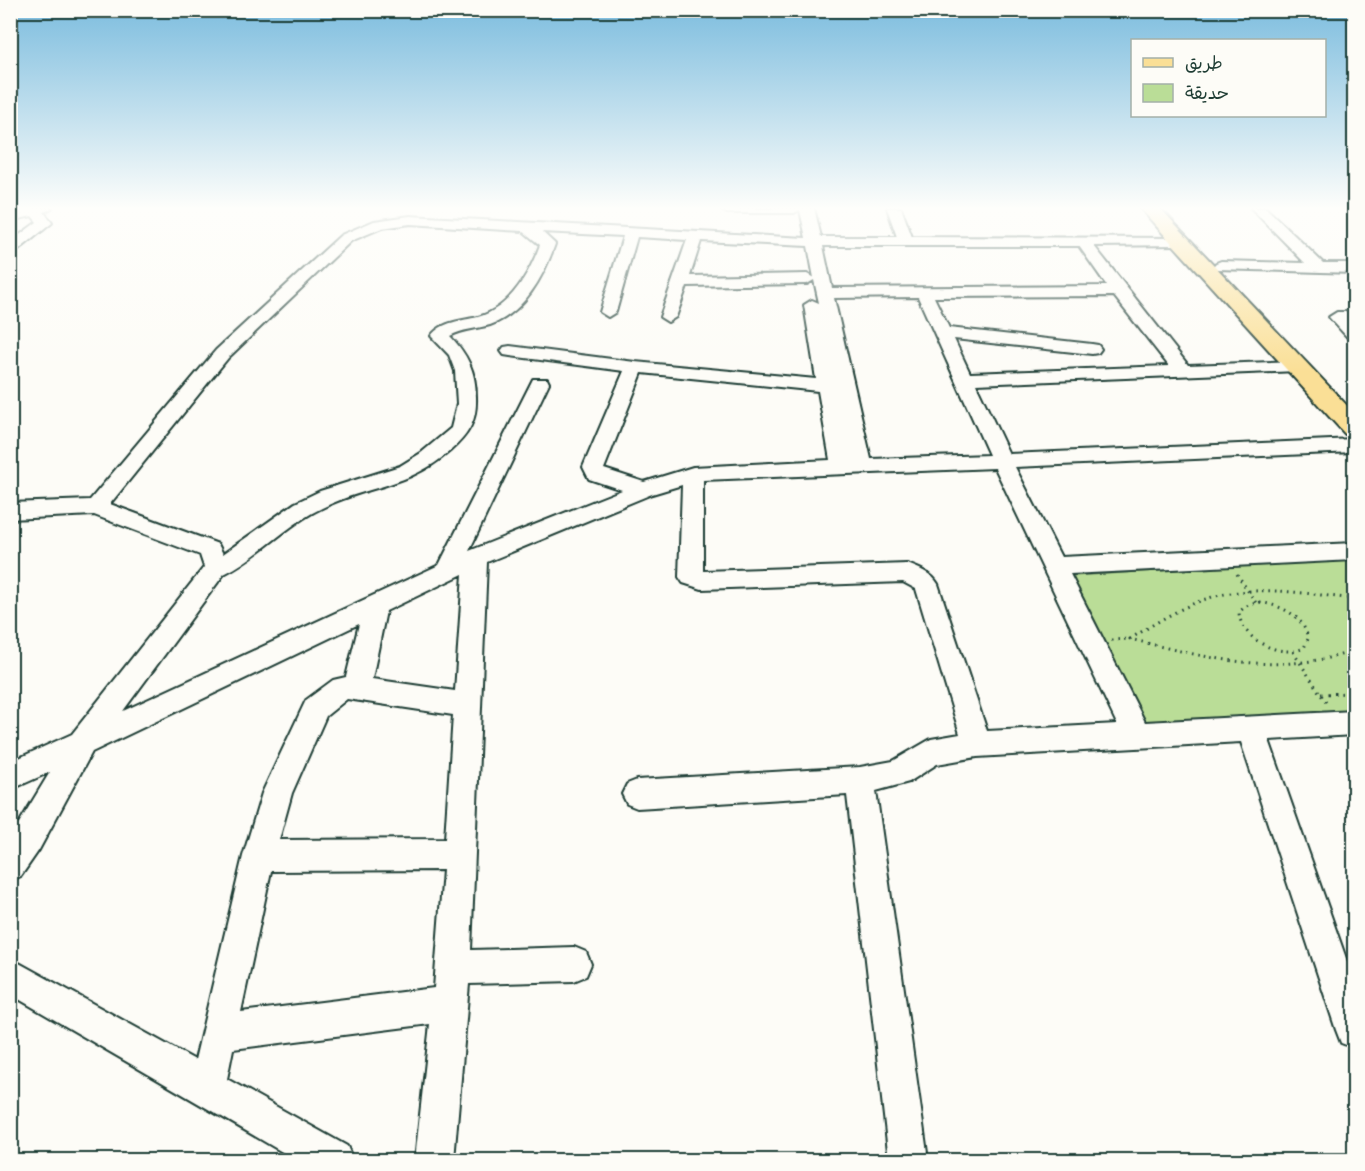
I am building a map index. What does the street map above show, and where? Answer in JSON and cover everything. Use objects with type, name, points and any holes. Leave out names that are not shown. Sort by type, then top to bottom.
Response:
[{"type":"main road","points":[[1199,263],[1354,428]]},
{"type":"main road","points":[[1218,263],[1354,404]]},
{"type":"street","points":[[96,507],[222,354],[320,263]]},
{"type":"street","points":[[10,865],[28,839],[82,743],[216,568],[230,562],[276,524],[306,506],[406,471],[433,455],[459,432],[463,427],[467,397],[465,368],[455,351],[440,336],[452,329],[488,320],[519,300],[538,263]]},
{"type":"street","points":[[608,312],[623,263]]},
{"type":"street","points":[[668,317],[687,263]]},
{"type":"street","points":[[807,263],[807,279],[827,386],[851,465]]},
{"type":"street","points":[[815,263],[826,293],[851,465]]},
{"type":"street","points":[[1099,263],[1183,371]]},
{"type":"street","points":[[1314,263],[1318,267]]},
{"type":"street","points":[[1221,266],[1354,268]]},
{"type":"street","points":[[681,281],[807,279]]},
{"type":"street","points":[[826,293],[1119,291]]},
{"type":"street","points":[[993,292],[1136,312]]},
{"type":"street","points":[[924,293],[1002,461],[1056,566],[1137,735]]},
{"type":"street","points":[[1354,317],[1337,317],[1354,334]]},
{"type":"street","points":[[942,332],[1092,349]]},
{"type":"street","points":[[510,351],[635,367],[827,386]]},
{"type":"street","points":[[965,379],[1297,366]]},
{"type":"street","points":[[635,367],[593,467],[596,474],[644,489]]},
{"type":"street","points":[[447,571],[540,383]]},
{"type":"street","points":[[10,777],[476,558],[644,489],[693,474],[709,471],[1002,461],[1354,445]]},
{"type":"street","points":[[693,474],[691,577],[702,580],[908,573],[926,585],[977,744]]},
{"type":"street","points":[[10,512],[96,507],[210,550],[216,568]]},
{"type":"street","points":[[1056,566],[1354,551]]},
{"type":"street","points":[[435,1161],[453,967],[476,558]]},
{"type":"street","points":[[357,688],[375,606]]},
{"type":"street","points":[[207,1086],[259,856],[277,793],[316,708],[342,688],[357,688],[468,705]]},
{"type":"street","points":[[637,794],[860,781],[899,772],[931,752],[977,744],[1354,723]]},
{"type":"street","points":[[1251,729],[1354,1030]]},
{"type":"street","points":[[860,781],[908,1161]]},
{"type":"street","points":[[259,856],[459,854]]},
{"type":"street","points":[[453,967],[574,964]]},
{"type":"street","points":[[10,975],[207,1086],[333,1161]]},
{"type":"street","points":[[220,1033],[449,1004]]},
{"type":"path","points":[[1245,569],[1234,570],[1256,603]]},
{"type":"path","points":[[1130,639],[1158,621],[1218,596],[1249,593],[1299,594],[1354,599]]},
{"type":"path","points":[[1256,603],[1271,604],[1283,608],[1302,623],[1307,631],[1307,645],[1293,652],[1271,649],[1260,644],[1244,629],[1240,621],[1239,613],[1243,607],[1256,603]]},
{"type":"path","points":[[1114,650],[1109,640],[1130,639],[1214,658],[1254,664],[1301,665],[1336,658],[1354,651]]},
{"type":"path","points":[[1293,652],[1328,704],[1317,705]]},
{"type":"path","points":[[1321,694],[1354,693]]},
{"type":"green space","points":[[1354,559],[1354,711],[1143,723],[1070,576]]}]
